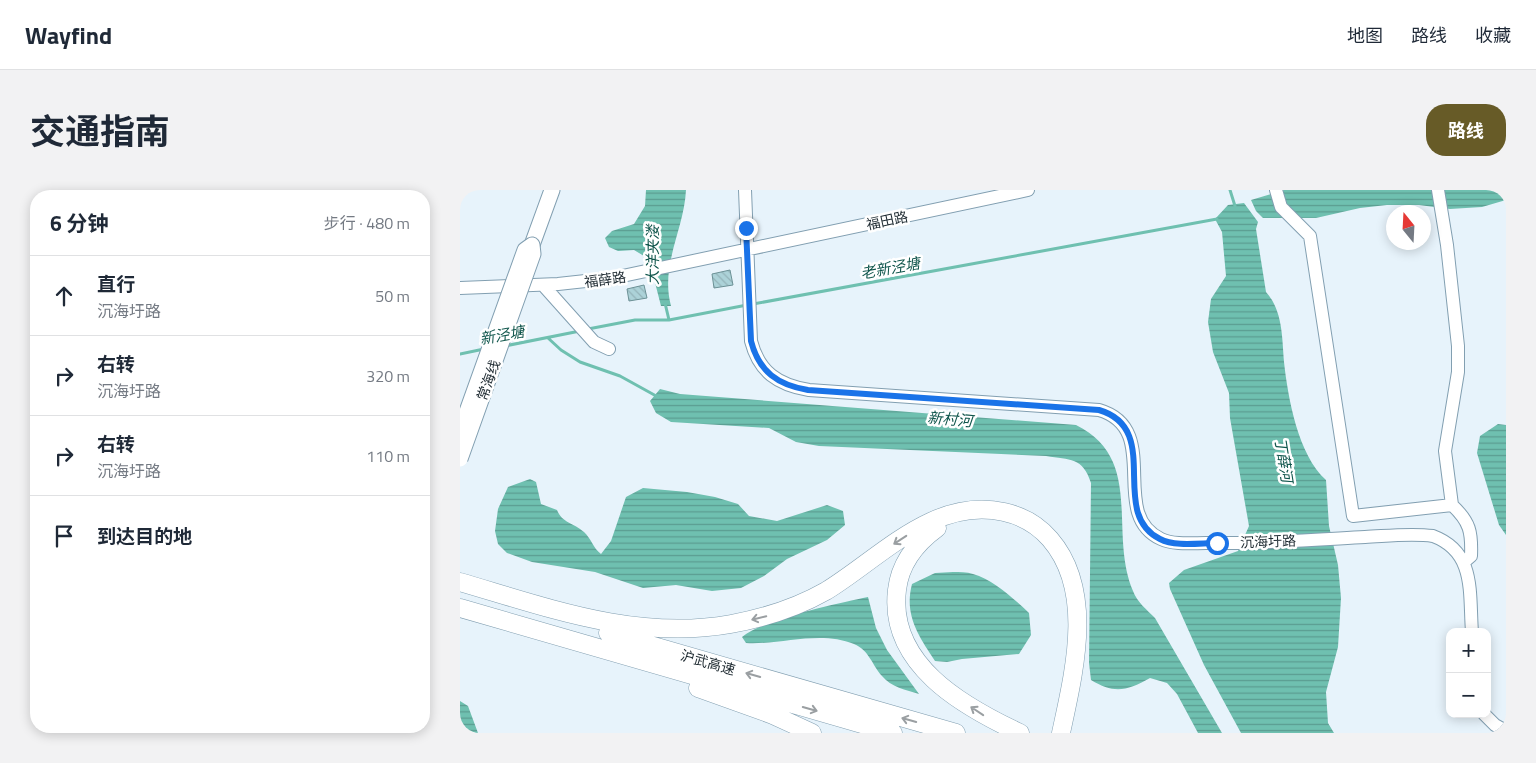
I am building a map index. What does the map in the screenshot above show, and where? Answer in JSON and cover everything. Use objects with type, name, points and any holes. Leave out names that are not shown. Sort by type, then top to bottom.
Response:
[{"type":"highway","points":[[460,582],[594,621],[627,627],[695,629],[763,618],[796,606],[826,591],[916,530],[963,510],[990,509],[1017,515],[1042,530],[1071,576],[1076,604],[1077,631],[1061,733]]},
{"type":"highway","points":[[1020,733],[983,716],[942,688],[909,651],[898,628],[895,603],[898,579],[908,557],[921,540],[940,526],[964,518],[990,517],[1016,524],[1037,537],[1060,559],[1070,604],[1070,630],[1060,701],[1053,733]]},
{"type":"highway","name":"沪武高速","points":[[460,591],[956,733]]},
{"type":"highway","name":"沪武高速","points":[[460,608],[893,733]]},
{"type":"highway","points":[[516,624],[747,706],[812,733]]},
{"type":"main road","name":"常海线","points":[[460,459],[533,254],[532,245],[552,190]]},
{"type":"main road","name":"常海线","points":[[460,431],[525,250],[532,245]]},
{"type":"street","name":"沉海圩路","points":[[745,190],[751,341],[754,355],[760,365],[776,380],[795,388],[1099,410],[1108,413],[1123,425],[1132,441],[1137,510],[1147,528],[1160,539],[1168,542],[1217,543],[1433,536],[1456,548],[1464,562]]},
{"type":"street","name":"福田路","points":[[747,251],[1028,190]]},
{"type":"street","points":[[1276,190],[1281,206],[1310,236],[1352,516],[1452,505]]},
{"type":"street","points":[[1438,190],[1448,245],[1458,346],[1458,372],[1445,451],[1452,505],[1465,518],[1472,536],[1471,556],[1464,562],[1472,628]]},
{"type":"street","name":"福薛路","points":[[460,288],[590,281],[646,272],[747,251]]},
{"type":"street","points":[[543,284],[569,316],[594,342],[609,349]]},
{"type":"street","points":[[1488,718],[1495,726],[1506,730]]},
{"type":"water","points":[[646,190],[686,190],[668,276],[671,306],[661,306],[649,259],[634,250],[618,251],[609,247],[605,238],[612,231],[634,224],[645,206]]},
{"type":"water","points":[[1284,190],[1506,190],[1506,200],[1482,207],[1450,209],[1431,207],[1431,205],[1386,205],[1360,208],[1316,218],[1263,218],[1256,211],[1251,200]]},
{"type":"water","points":[[1244,203],[1258,222],[1256,229],[1266,292],[1272,299],[1279,316],[1286,376],[1296,425],[1308,456],[1326,480],[1329,526],[1338,565],[1341,598],[1338,647],[1326,692],[1328,723],[1334,733],[1241,733],[1204,665],[1170,589],[1169,583],[1184,570],[1238,551],[1249,526],[1230,418],[1229,393],[1213,352],[1208,322],[1211,299],[1226,276],[1222,232],[1215,219],[1228,205]]},
{"type":"water","points":[[660,389],[680,394],[1076,425],[1097,439],[1110,457],[1118,477],[1126,568],[1133,591],[1142,606],[1155,618],[1222,733],[1198,733],[1177,694],[1167,683],[1150,678],[1134,686],[1114,689],[1091,680],[1089,663],[1091,483],[1080,464],[1069,459],[1046,456],[819,446],[796,442],[769,428],[671,422],[656,413],[650,401]]},
{"type":"water","points":[[1498,424],[1506,425],[1506,535],[1499,525],[1477,453],[1480,436]]},
{"type":"water","points":[[530,479],[536,482],[541,504],[557,510],[562,518],[584,532],[601,554],[611,541],[626,497],[643,488],[715,497],[738,504],[749,516],[777,521],[827,505],[843,511],[845,525],[827,540],[787,559],[764,576],[741,588],[712,591],[676,585],[643,588],[595,572],[532,562],[507,553],[498,544],[495,531],[498,509],[508,487]]},
{"type":"water","points":[[935,573],[971,573],[981,577],[1003,591],[1029,613],[1031,635],[1019,654],[947,662],[935,661],[918,633],[911,615],[910,595],[912,584]]},
{"type":"water","points":[[868,597],[876,628],[887,650],[919,694],[899,688],[886,680],[867,654],[854,644],[828,638],[746,643],[742,637],[753,630],[784,618]]},
{"type":"water","points":[[460,701],[468,706],[478,733],[460,733]]},
{"type":"building","points":[[730,270],[733,285],[714,288],[712,274]]},
{"type":"building","points":[[644,285],[647,298],[629,301],[627,289]]},
{"type":"waterway","name":"丁薛河","points":[[1230,190],[1235,206]]},
{"type":"waterway","name":"老新泾塘","points":[[753,304],[1217,219]]},
{"type":"waterway","name":"大洋夹溇","points":[[665,303],[669,320]]},
{"type":"waterway","name":"老新泾塘","points":[[588,329],[635,320],[669,320],[747,305]]},
{"type":"waterway","name":"新泾塘","points":[[505,346],[580,331]]},
{"type":"waterway","name":"新村河","points":[[548,338],[561,350],[580,362],[620,376],[658,397]]},
{"type":"waterway","name":"新泾塘","points":[[460,354],[484,349]]},
{"type":"route","points":[[746,228],[751,341],[754,355],[760,365],[776,380],[785,385],[808,390],[1099,410],[1108,413],[1123,425],[1132,441],[1135,501],[1141,519],[1147,528],[1160,539],[1168,542],[1217,543]]}]
